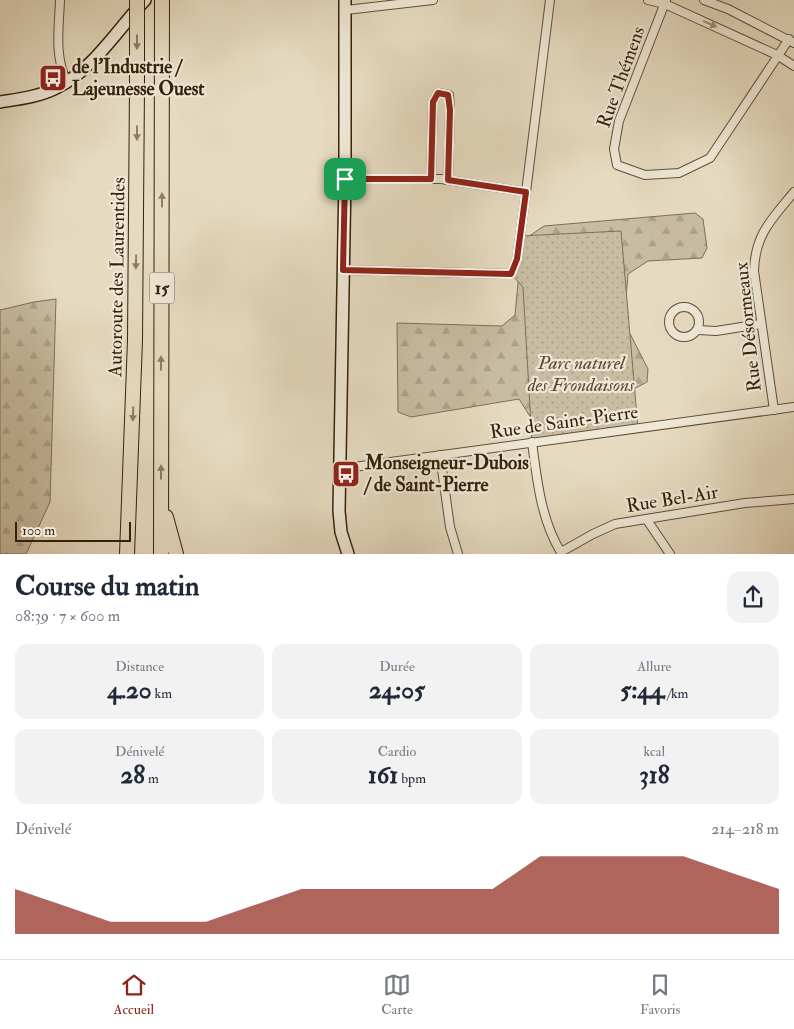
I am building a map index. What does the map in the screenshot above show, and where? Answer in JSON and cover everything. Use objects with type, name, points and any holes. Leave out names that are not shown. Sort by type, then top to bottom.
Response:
[{"type":"highway","name":"Autoroute des Laurentides","points":[[126,554],[136,340],[137,0]]},
{"type":"highway","name":"15","points":[[161,554],[162,0]]},
{"type":"highway","points":[[161,496],[176,554]]},
{"type":"street","points":[[60,0],[58,57],[67,82]]},
{"type":"street","points":[[0,102],[35,96],[67,82],[87,66],[145,0]]},
{"type":"street","points":[[348,554],[342,538],[339,521],[345,179],[345,5],[432,0]]},
{"type":"street","points":[[343,270],[511,274],[517,259],[550,0]]},
{"type":"street","points":[[648,0],[666,2],[778,55],[794,66]]},
{"type":"street","points":[[704,0],[728,9],[791,41]]},
{"type":"street","name":"Rue Thémens","points":[[666,2],[619,121],[614,149],[617,165],[645,175],[679,173],[710,158],[778,55],[791,41]]},
{"type":"street","points":[[431,179],[433,102],[438,93],[448,95],[450,110],[448,180]]},
{"type":"street","points":[[345,179],[448,180],[526,192]]},
{"type":"street","name":"Rue Désormeaux","points":[[774,410],[754,270],[756,249],[766,226],[794,192]]},
{"type":"street","points":[[698,330],[700,321],[696,312],[692,309],[682,307],[670,315],[669,325],[674,334],[679,337],[689,337],[698,330],[716,331],[761,324]]},
{"type":"street","name":"Rue de Saint-Pierre","points":[[339,469],[794,408]]},
{"type":"street","points":[[532,442],[540,496],[553,540],[562,553]]},
{"type":"street","points":[[440,455],[450,527],[458,554]]},
{"type":"street","name":"Rue Bel-Air","points":[[562,553],[592,534],[615,524],[745,503],[794,499]]},
{"type":"street","points":[[647,520],[670,554]]},
{"type":"green space","points":[[695,213],[703,219],[707,248],[702,258],[648,261],[628,274],[624,322],[648,369],[647,382],[628,392],[538,429],[519,399],[411,417],[398,412],[397,323],[502,326],[515,315],[522,241],[544,226]]},
{"type":"green space","name":"Parc naturel des Frondaisons","points":[[621,231],[638,428],[532,442],[523,287],[511,274],[520,236]]},
{"type":"green space","points":[[56,299],[50,502],[26,554],[0,554],[0,310]]},
{"type":"place","name":"de l'Industrie / Lajeunesse Ouest","points":[[53,78]]},
{"type":"place","name":"Monseigneur-Dubois / de Saint-Pierre","points":[[346,474]]},
{"type":"route","points":[[438,93],[448,95],[450,110],[448,180],[526,192],[517,259],[511,274],[343,270],[345,179],[431,179],[433,102],[438,93]]}]
